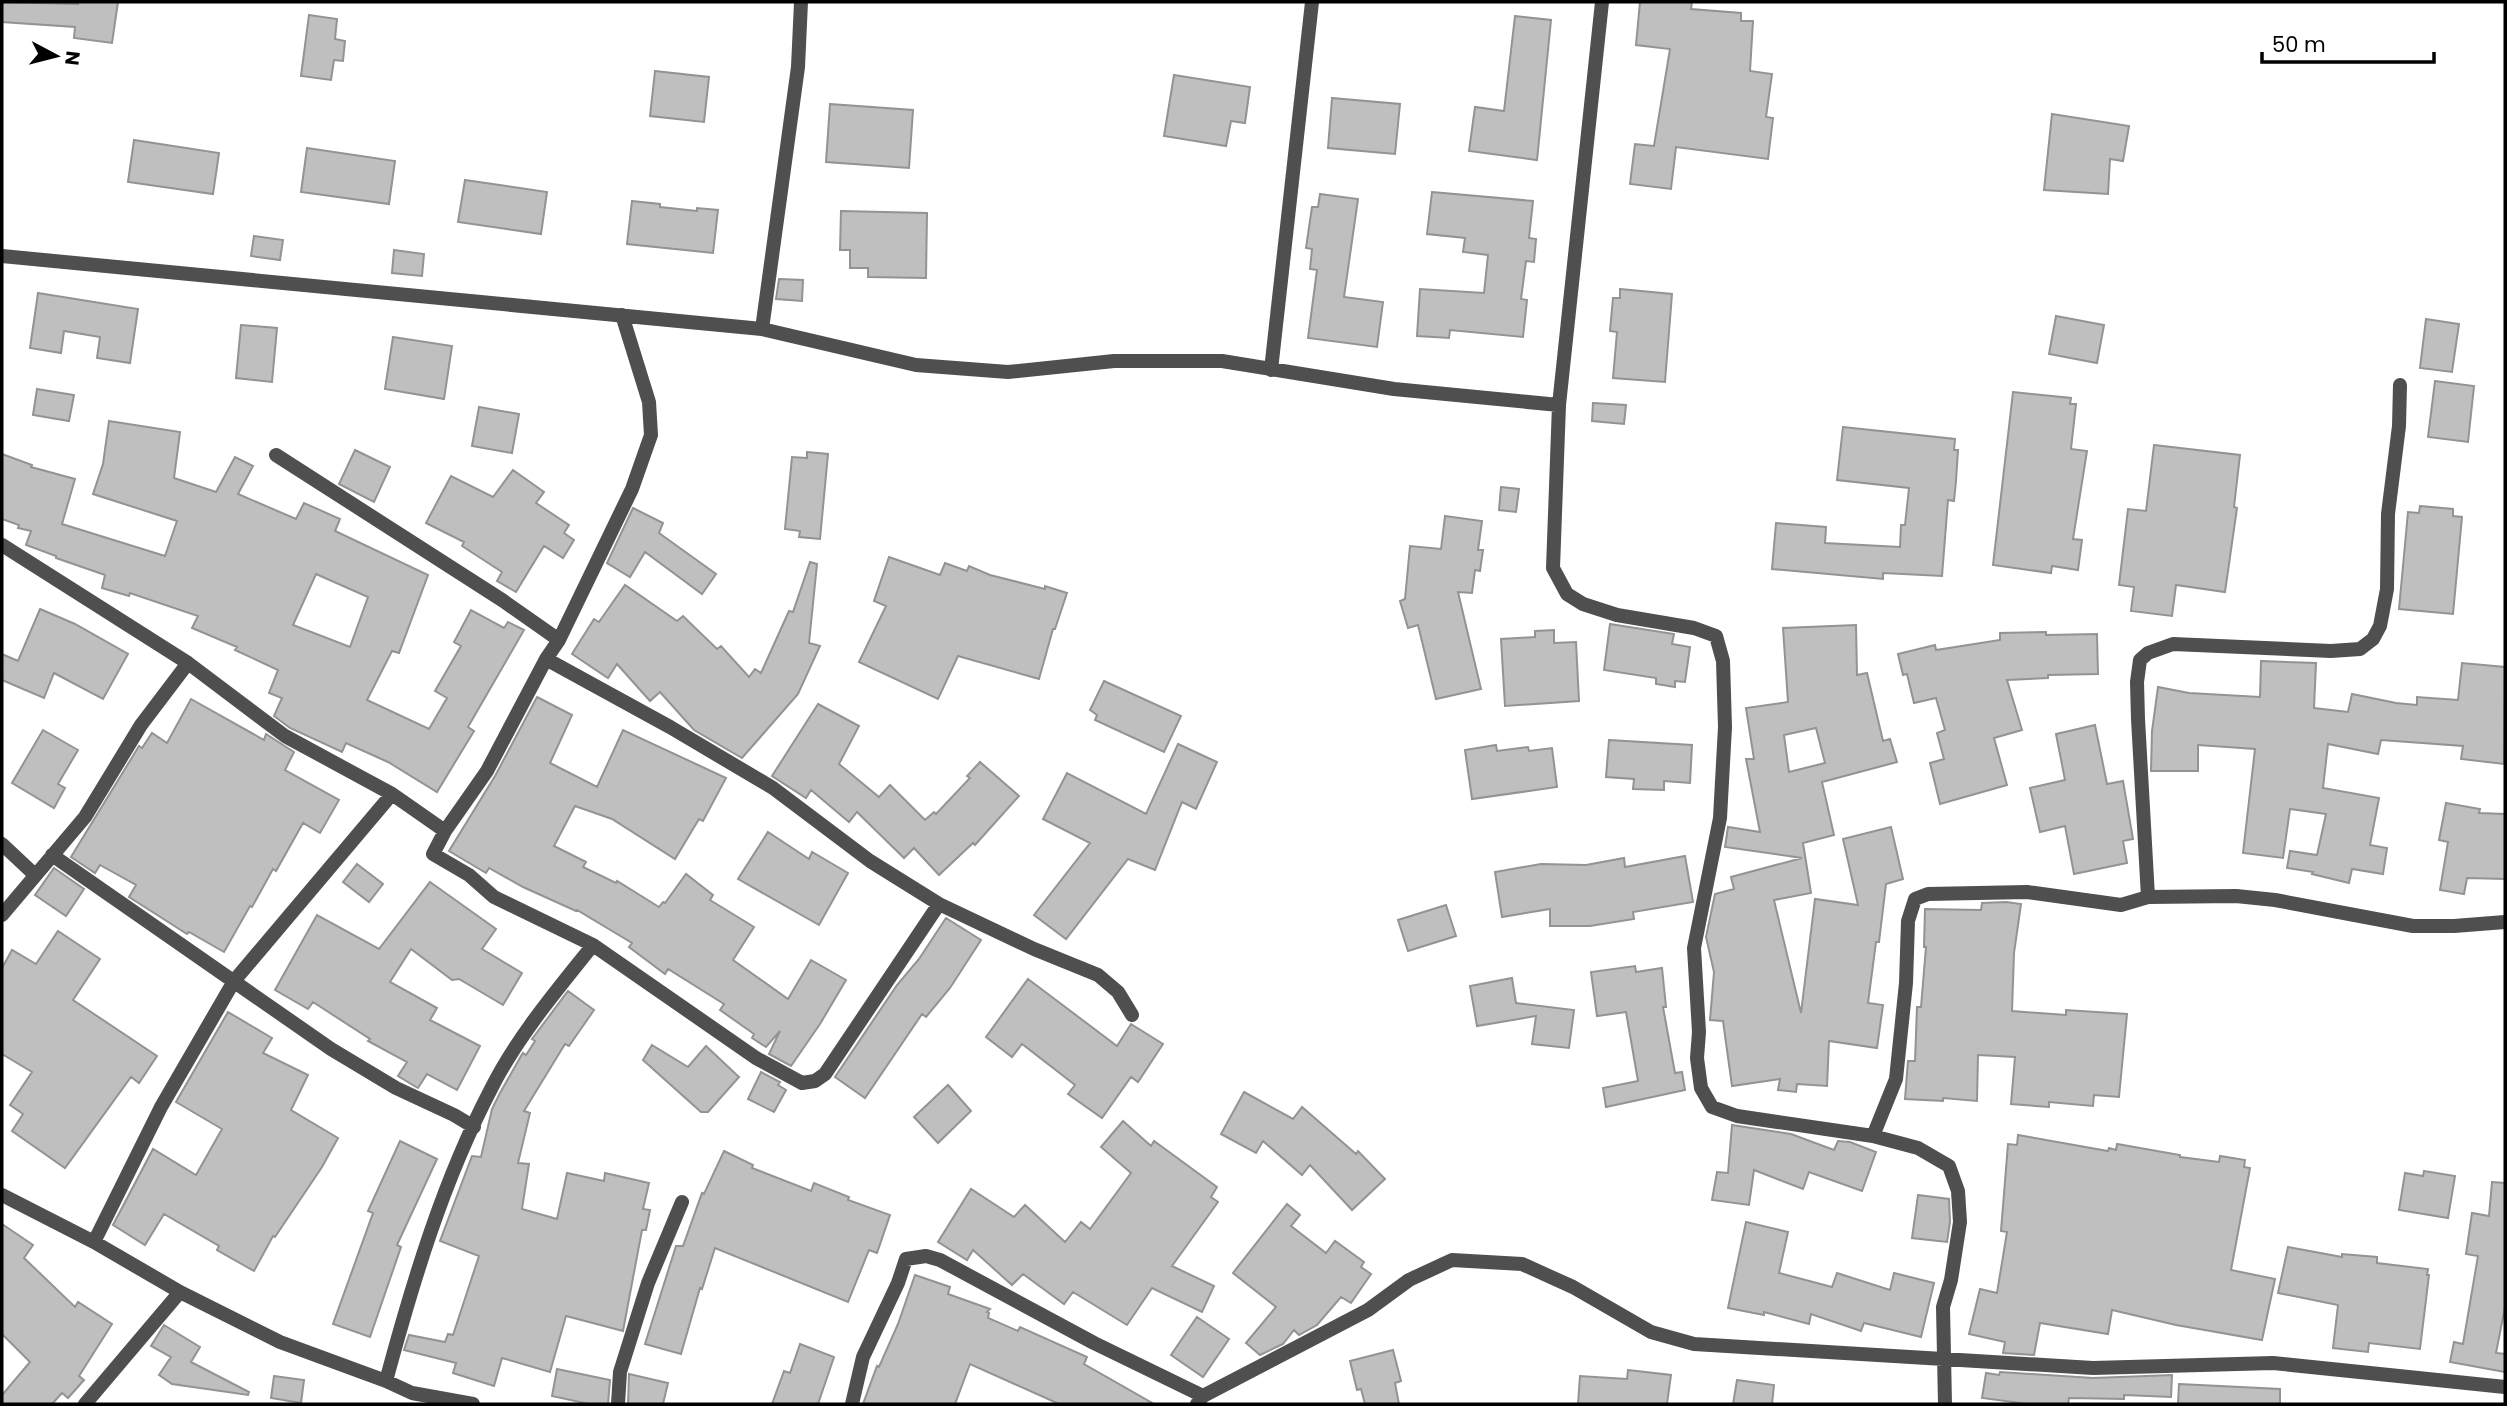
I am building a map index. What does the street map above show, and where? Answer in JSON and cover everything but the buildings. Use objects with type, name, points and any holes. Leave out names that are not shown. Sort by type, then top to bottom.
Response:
[{"type":"street","points":[[762,329],[798,67],[801,2]]},
{"type":"street","points":[[1271,370],[1312,2]]},
{"type":"street","points":[[1602,2],[1559,405],[1553,568],[1567,594],[1583,604],[1617,615],[1694,628],[1716,636],[1723,661],[1726,727],[1720,818],[1694,948],[1699,1032],[1697,1058],[1701,1088],[1712,1107],[1737,1116],[1873,1136],[1918,1148],[1949,1166],[1958,1191],[1960,1222],[1951,1280],[1943,1307],[1945,1404]]},
{"type":"street","points":[[2,256],[762,329],[916,365],[1008,372],[1114,361],[1222,361],[1394,390],[1559,405]]},
{"type":"street","points":[[622,315],[649,402],[651,435],[632,489],[559,640],[546,659],[487,771],[444,831],[433,854],[469,875],[494,897],[593,945],[756,1058],[802,1083],[815,1081],[825,1074],[939,904]]},
{"type":"street","points":[[2148,897],[2138,719],[2137,682],[2140,660],[2148,653],[2173,644],[2331,651],[2360,649],[2373,639],[2380,626],[2387,589],[2388,514],[2399,426],[2400,385]]},
{"type":"street","points":[[276,455],[502,600],[559,640]]},
{"type":"street","points":[[3,549],[188,663],[285,736],[392,794],[444,831]]},
{"type":"street","points":[[546,659],[670,727],[773,788],[870,861],[939,904],[1034,949],[1098,975],[1118,992],[1132,1015]]},
{"type":"street","points":[[2,915],[85,817],[141,725],[188,663]]},
{"type":"street","points":[[94,1242],[161,1107],[234,981],[392,794]]},
{"type":"street","points":[[2,844],[35,875]]},
{"type":"street","points":[[52,855],[353,1062],[396,1088],[474,1126]]},
{"type":"street","points":[[1873,1136],[1896,1079],[1906,983],[1908,921],[1915,899],[1928,894],[2027,892],[2121,905],[2148,897],[2236,896],[2275,900],[2413,926],[2505,922]]},
{"type":"street","points":[[386,1381],[413,1283],[440,1204],[491,1088],[542,1008],[593,945]]},
{"type":"street","points":[[2,1195],[94,1242],[180,1292],[280,1342],[412,1393],[473,1404]]},
{"type":"street","points":[[618,1404],[620,1373],[648,1283],[682,1202]]},
{"type":"street","points":[[852,1404],[863,1357],[898,1283],[906,1259],[916,1256],[940,1260],[1200,1400],[1368,1310],[1409,1280],[1452,1260],[1522,1264],[1573,1287],[1651,1332],[1694,1344],[2093,1368],[2273,1363],[2505,1387]]},
{"type":"street","points":[[85,1404],[180,1292]]}]
